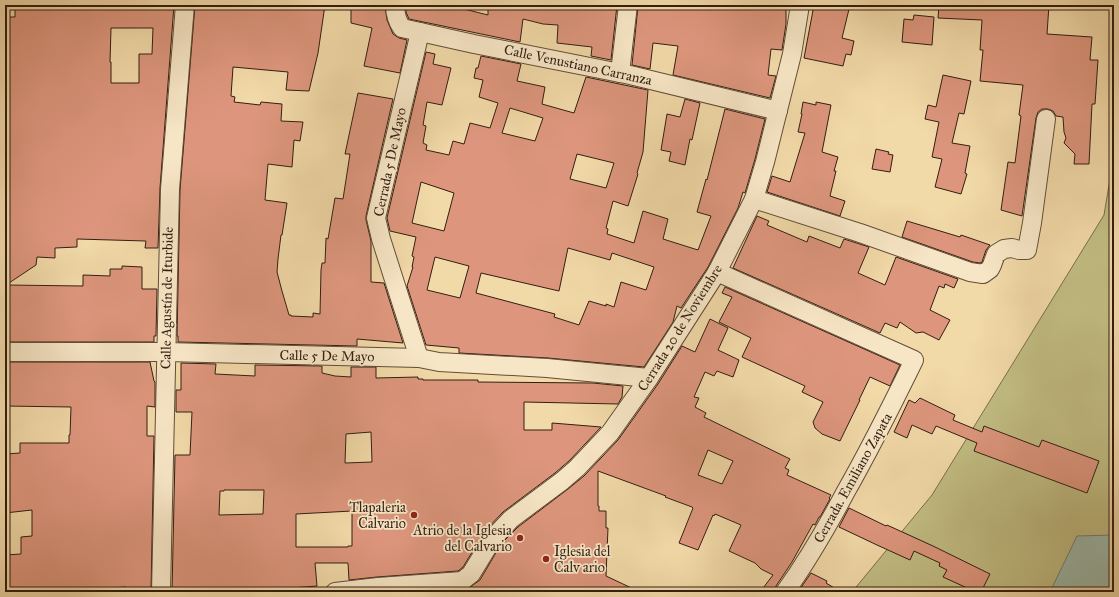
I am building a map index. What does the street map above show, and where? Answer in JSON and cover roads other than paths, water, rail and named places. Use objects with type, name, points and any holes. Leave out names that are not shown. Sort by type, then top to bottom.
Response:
[{"type":"street","name":"Calle Agustín de Iturbide","points":[[161,592],[170,189],[185,5]]},
{"type":"street","name":"Calle Venustiano Carranza","points":[[396,5],[396,13],[399,24],[402,28],[620,73],[778,111]]},
{"type":"street","points":[[620,73],[628,5]]},
{"type":"street","name":"Cerrada 20 de Noviembre","points":[[462,586],[493,538],[510,519],[567,477],[610,433],[649,378],[717,272],[754,198],[765,162],[792,54],[800,5]]},
{"type":"street","name":"Cerrada 5 De Mayo","points":[[419,358],[381,239],[376,218],[420,32]]},
{"type":"street","points":[[754,198],[970,272],[983,274],[990,269],[996,254],[1004,249],[1012,248],[1027,250],[1046,119]]},
{"type":"street","name":"Cerrada. Emiliano Zapata","points":[[717,272],[914,360],[875,440],[822,535],[785,592]]},
{"type":"street","name":"Calle 5 De Mayo","points":[[5,352],[166,352],[419,358],[439,362],[548,368],[649,378]]},
{"type":"street","points":[[335,592],[462,586]]},
{"type":"place","name":"Tlapaleria Calvario","points":[[414,515]]},
{"type":"place","name":"Atrio de la Iglesia del Calvario","points":[[520,538]]},
{"type":"place","name":"Iglesia del Calv ario","points":[[546,559]]}]
